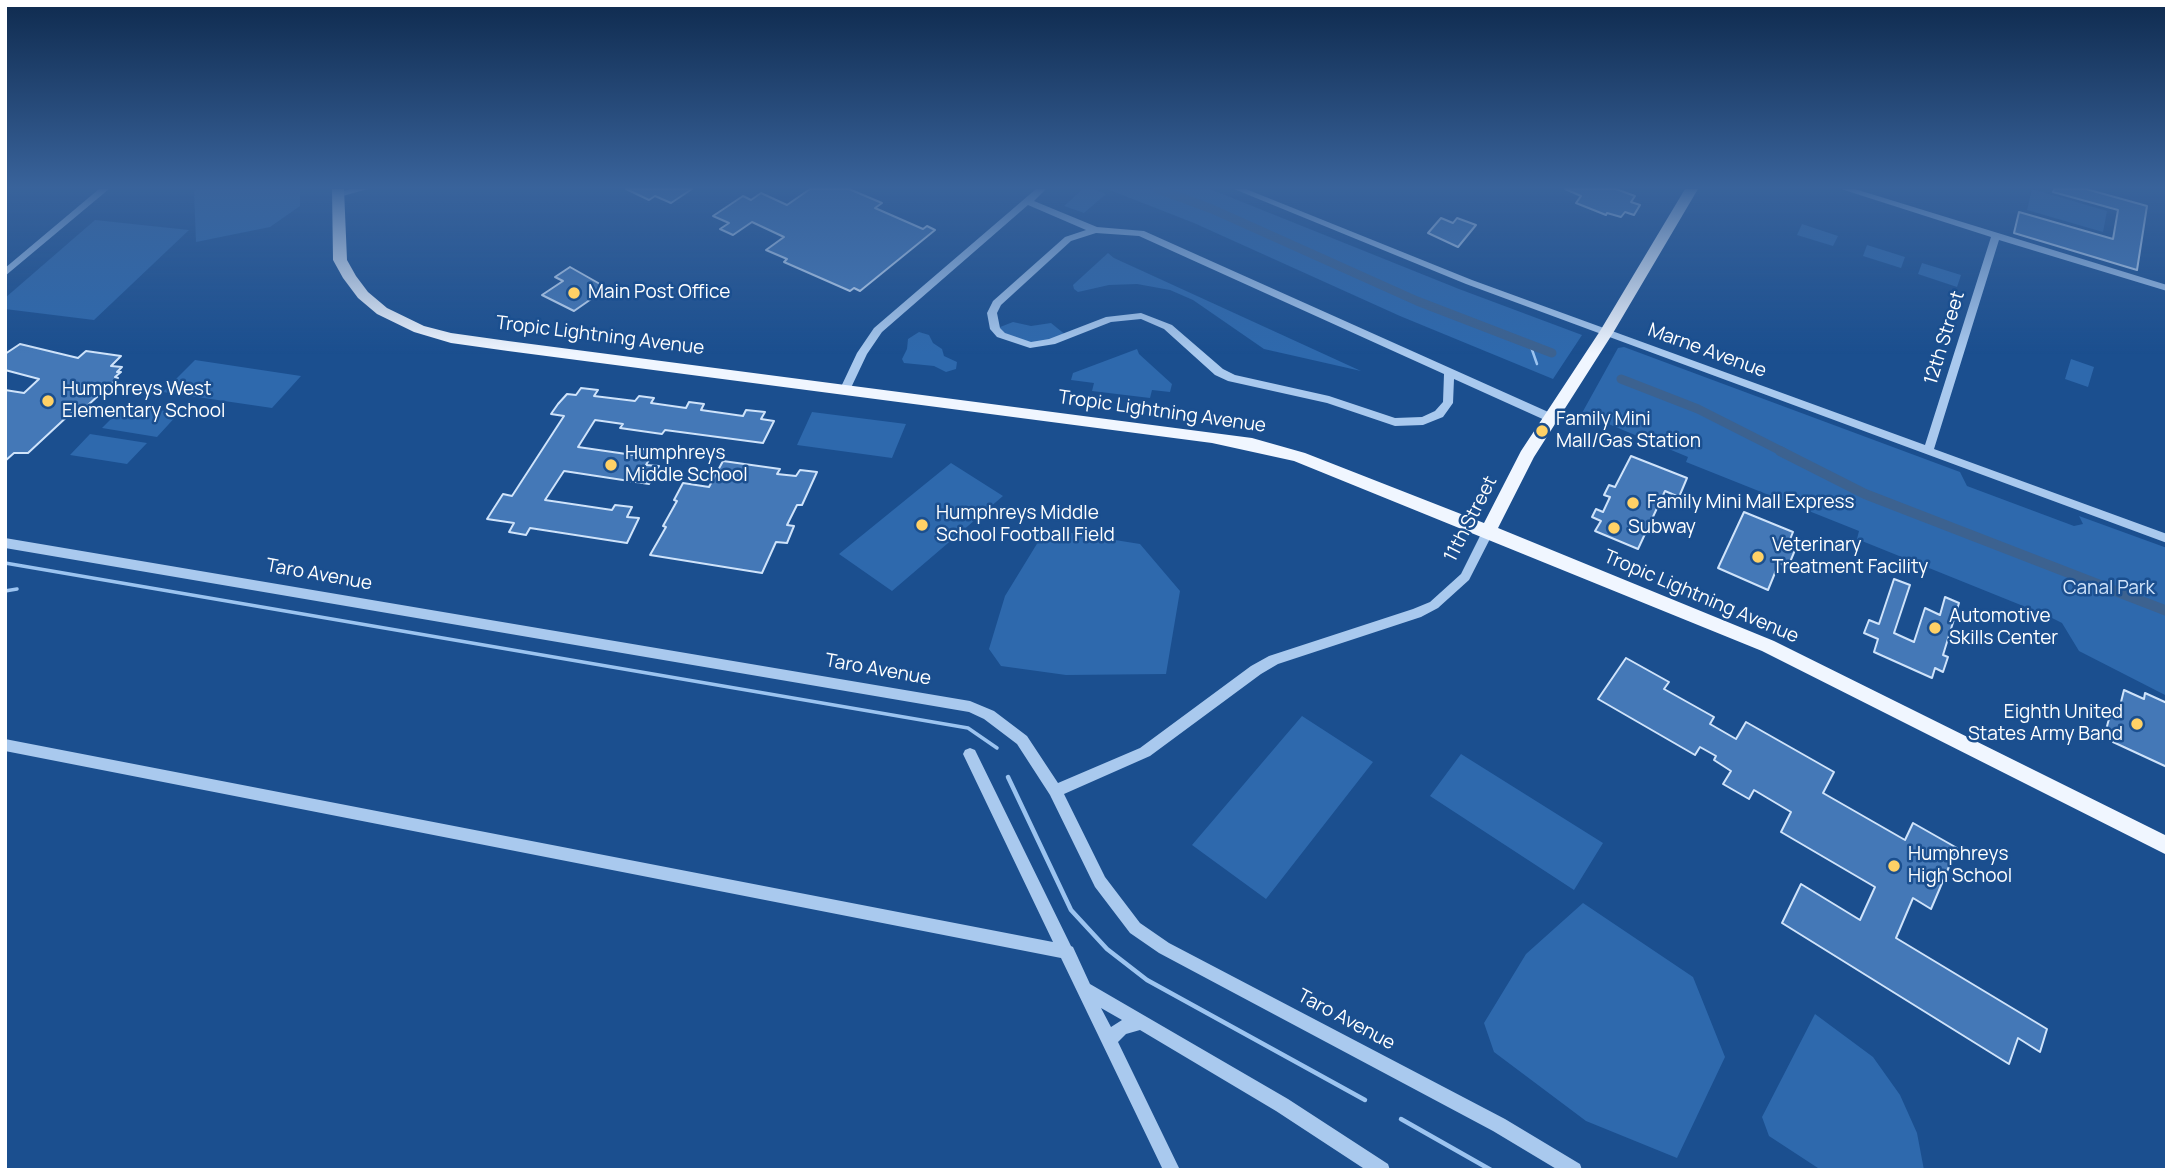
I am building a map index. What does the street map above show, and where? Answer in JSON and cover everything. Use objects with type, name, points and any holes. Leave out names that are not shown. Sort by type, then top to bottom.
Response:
[{"type":"main road","name":"Tropic Lightning Avenue","points":[[340,244],[340,260],[363,295],[382,311],[419,329],[451,338],[1252,444],[1298,457],[1488,531],[1768,646],[2167,846]]},
{"type":"main road","name":"11th Street","points":[[1488,531],[1527,455],[1606,333],[1659,244]]},
{"type":"street","points":[[5,273],[40,244]]},
{"type":"street","points":[[845,389],[862,353],[878,330],[979,244]]},
{"type":"street","points":[[1062,244],[997,303],[992,313],[995,330],[1020,344],[1041,345],[1110,319],[1142,316],[1168,327],[1219,372],[1232,378],[1329,400],[1395,422],[1423,421],[1438,414],[1448,402],[1449,374]]},
{"type":"street","points":[[1164,244],[1551,418]]},
{"type":"street","name":"Marne Avenue","points":[[1372,244],[1606,333],[2167,539]]},
{"type":"street","name":"12th Street","points":[[1928,452],[1993,244]]},
{"type":"street","points":[[2024,244],[2167,288]]},
{"type":"street","name":"11th Street","points":[[1055,790],[1145,752],[1256,670],[1274,660],[1417,613],[1434,604],[1465,577],[1488,531]]},
{"type":"street","name":"Taro Avenue","points":[[5,543],[970,707],[989,715],[1021,740],[1055,790],[1100,882],[1135,928],[1164,948],[1499,1125],[1574,1170]]},
{"type":"street","points":[[5,745],[1068,952]]},
{"type":"street","points":[[970,754],[1172,1170]]},
{"type":"street","points":[[1086,990],[1282,1105],[1376,1168]]},
{"type":"street","points":[[1110,1039],[1121,1028],[1141,1022]]},
{"type":"green space","points":[[67,244],[174,244],[94,320],[5,309],[5,298]]},
{"type":"green space","points":[[1240,244],[1347,244],[1582,335],[1553,379],[1400,316]]},
{"type":"green space","points":[[1867,245],[1905,257],[1901,268],[1863,256]]},
{"type":"green space","points":[[1108,253],[1361,371],[1264,349],[1193,300],[1170,290],[1137,284],[1109,285],[1078,292],[1074,289],[1073,285]]},
{"type":"green space","points":[[1922,263],[1961,275],[1957,287],[1918,274]]},
{"type":"green space","points":[[1013,322],[1031,326],[1051,323],[1067,336],[1030,345],[995,329]]},
{"type":"green space","points":[[919,332],[929,335],[933,343],[942,349],[944,356],[957,362],[956,369],[946,372],[934,366],[904,363],[902,359],[908,339]]},
{"type":"green space","name":"Canal Park","points":[[1624,347],[1960,472],[1967,486],[2074,526],[2083,524],[2079,516],[2167,548],[2167,696],[2079,651],[2062,623],[2048,616],[1857,539],[1859,531],[1686,462],[1688,457],[1582,413],[1618,348]]},
{"type":"green space","points":[[1137,349],[1139,354],[1172,384],[1170,392],[1152,390],[1150,398],[1092,391],[1094,383],[1071,380],[1073,373]]},
{"type":"green space","points":[[2071,359],[2094,367],[2088,387],[2065,379]]},
{"type":"green space","points":[[195,360],[301,376],[272,408],[163,392]]},
{"type":"green space","points":[[125,405],[179,413],[157,437],[102,428]]},
{"type":"green space","points":[[812,412],[906,424],[892,458],[797,445]]},
{"type":"green space","points":[[90,434],[147,443],[127,464],[70,455]]},
{"type":"green space","name":"Humphreys Middle School Football Field","points":[[951,463],[1003,496],[892,591],[839,554]]},
{"type":"green space","points":[[1046,529],[1140,544],[1180,591],[1166,674],[1066,675],[1001,666],[989,649],[1005,596]]},
{"type":"green space","points":[[1302,716],[1373,762],[1266,899],[1192,845]]},
{"type":"green space","points":[[1461,754],[1603,843],[1574,890],[1430,796]]},
{"type":"green space","points":[[1583,903],[1693,977],[1725,1057],[1677,1158],[1586,1121],[1494,1052],[1484,1023],[1526,954]]},
{"type":"green space","points":[[1815,1014],[1873,1057],[1900,1095],[1917,1133],[1924,1170],[1821,1170],[1769,1136],[1762,1117]]},
{"type":"building","points":[[775,244],[918,244],[860,291],[854,288],[850,291],[784,262],[787,259],[766,250]]},
{"type":"building","points":[[2050,244],[2141,244],[2137,270]]},
{"type":"building","name":"Main Post Office","points":[[570,267],[607,288],[574,311],[542,295],[563,281],[555,277]]},
{"type":"building","name":"Humphreys West Elementary School","points":[[20,344],[78,358],[86,351],[121,356],[111,366],[122,367],[115,377],[118,378],[78,414],[71,413],[28,453],[14,453],[5,461],[5,390],[24,393],[39,379],[5,370],[5,354]]},
{"type":"building","name":"Humphreys Middle School","points":[[581,388],[598,390],[594,396],[635,401],[639,396],[654,398],[651,403],[686,408],[689,402],[704,404],[701,410],[743,416],[746,410],[765,412],[761,419],[774,421],[763,443],[665,430],[662,434],[620,428],[623,424],[595,420],[578,447],[633,455],[637,448],[654,451],[646,465],[659,466],[649,484],[564,471],[545,500],[612,510],[615,505],[632,507],[627,517],[639,518],[627,543],[530,528],[526,535],[509,532],[514,523],[487,519],[503,494],[512,496],[564,416],[551,414],[558,404],[567,394],[576,395]]},
{"type":"building","name":"Family Mini Mall Express","points":[[1631,456],[1687,478],[1679,497],[1665,491],[1638,549],[1595,531],[1601,521],[1592,517],[1596,509],[1603,512],[1610,497],[1604,495],[1609,485],[1615,487]]},
{"type":"building","points":[[723,461],[780,469],[777,474],[796,476],[800,470],[817,472],[802,505],[797,505],[787,525],[794,526],[787,543],[776,542],[762,573],[650,555],[666,527],[663,526],[677,501],[674,500],[683,483],[709,487]]},
{"type":"building","name":"Veterinary Treatment Facility","points":[[1744,512],[1793,532],[1787,547],[1795,550],[1788,567],[1779,563],[1768,590],[1718,568]]},
{"type":"building","name":"Automotive Skills Center","points":[[1894,579],[1910,585],[1894,633],[1914,642],[1925,608],[1940,615],[1945,597],[1959,603],[1943,655],[1948,657],[1943,672],[1935,668],[1932,678],[1874,652],[1878,639],[1864,633],[1869,620],[1879,624]]},
{"type":"building","name":"Humphreys High School","points":[[1626,658],[1669,682],[1664,689],[1714,717],[1710,724],[1736,739],[1746,722],[1834,772],[1823,793],[1905,840],[1913,823],[1957,848],[1931,909],[1913,898],[1896,938],[2047,1029],[2040,1052],[2018,1038],[2009,1064],[1782,923],[1801,884],[1860,920],[1875,887],[1781,832],[1791,812],[1754,790],[1749,799],[1723,784],[1731,771],[1714,760],[1716,756],[1700,747],[1695,755],[1598,699]]},
{"type":"building","name":"Eighth United States Army Band","points":[[2124,690],[2144,699],[2145,693],[2167,703],[2167,767],[2113,742],[2115,734],[2106,730],[2110,715],[2117,718]]},
{"type":"waterway","points":[[1290,244],[1417,301],[1552,353]]},
{"type":"waterway","points":[[1530,344],[1537,364]]},
{"type":"waterway","points":[[1621,379],[1698,409],[1783,452]]},
{"type":"waterway","points":[[1780,451],[1865,494],[2167,611]]},
{"type":"waterway","points":[[5,563],[968,728],[997,748]]},
{"type":"waterway","points":[[5,591],[17,589]]},
{"type":"waterway","points":[[1008,777],[1071,910],[1107,949],[1147,980],[1365,1100]]},
{"type":"waterway","points":[[1401,1119],[1491,1170]]},
{"type":"place","name":"Main Post Office","points":[[574,293]]},
{"type":"place","name":"Humphreys West Elementary School","points":[[48,401]]},
{"type":"place","name":"Family Mini Mall/Gas Station","points":[[1542,431]]},
{"type":"place","name":"Humphreys Middle School","points":[[611,465]]},
{"type":"place","name":"Family Mini Mall Express","points":[[1633,503]]},
{"type":"place","name":"Humphreys Middle School Football Field","points":[[922,525]]},
{"type":"place","name":"Subway","points":[[1614,528]]},
{"type":"place","name":"Veterinary Treatment Facility","points":[[1758,557]]},
{"type":"place","name":"Automotive Skills Center","points":[[1935,628]]},
{"type":"place","name":"Eighth United States Army Band","points":[[2137,724]]},
{"type":"place","name":"Humphreys High School","points":[[1894,866]]}]
